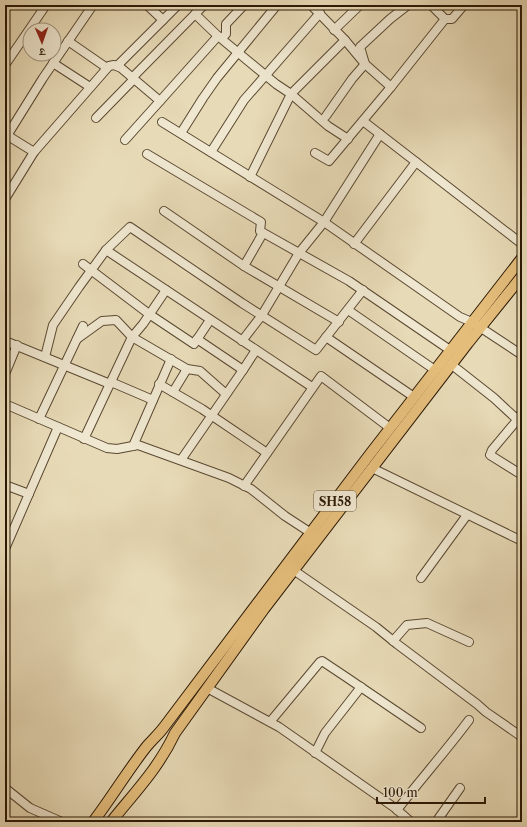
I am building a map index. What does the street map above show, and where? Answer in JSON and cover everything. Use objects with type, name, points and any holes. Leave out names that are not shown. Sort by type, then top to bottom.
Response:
[{"type":"main road","name":"SH58","points":[[93,822],[149,744],[372,468],[452,365],[522,258]]},
{"type":"main road","name":"SH58","points":[[110,822],[140,788],[164,755],[175,733],[264,609],[310,533],[450,350],[477,325],[522,276]]},
{"type":"street","points":[[5,65],[46,5]]},
{"type":"street","points":[[34,152],[6,136],[53,63],[93,5]]},
{"type":"street","points":[[147,5],[163,20]]},
{"type":"street","points":[[117,66],[178,5]]},
{"type":"street","points":[[218,36],[222,38],[226,34],[226,24],[244,5]]},
{"type":"street","points":[[181,133],[217,78],[277,5]]},
{"type":"street","points":[[311,5],[345,40],[365,64],[391,87]]},
{"type":"street","points":[[334,30],[360,5]]},
{"type":"street","points":[[365,64],[360,47],[390,19],[408,5]]},
{"type":"street","points":[[430,5],[445,19],[452,19],[464,5]]},
{"type":"street","points":[[96,118],[198,9],[218,36],[291,94],[328,126],[348,139]]},
{"type":"street","points":[[211,152],[244,100],[320,14]]},
{"type":"street","points":[[315,153],[329,162],[445,19]]},
{"type":"street","points":[[125,140],[218,36]]},
{"type":"street","points":[[250,177],[291,94],[345,40]]},
{"type":"street","points":[[68,41],[107,68]]},
{"type":"street","points":[[53,63],[90,87]]},
{"type":"street","points":[[326,116],[352,79],[365,64]]},
{"type":"street","points":[[5,199],[34,152],[109,66],[117,66],[160,101]]},
{"type":"street","points":[[363,121],[522,244]]},
{"type":"street","points":[[162,122],[324,222],[460,317],[477,325],[522,355]]},
{"type":"street","points":[[242,341],[262,315],[299,253],[324,222],[380,134]]},
{"type":"street","points":[[147,154],[261,222],[260,231],[363,290],[450,350]]},
{"type":"street","points":[[354,244],[416,162]]},
{"type":"street","points":[[164,211],[244,266],[339,322]]},
{"type":"street","points":[[45,357],[53,325],[106,250],[130,227],[316,350],[363,290]]},
{"type":"street","points":[[244,266],[263,233]]},
{"type":"street","points":[[106,250],[312,387]]},
{"type":"street","points":[[83,264],[149,314],[194,344],[210,320]]},
{"type":"street","points":[[84,439],[132,336],[166,290]]},
{"type":"street","points":[[348,310],[435,370]]},
{"type":"street","points":[[77,339],[102,321],[116,320],[132,336],[187,369],[200,371],[226,394]]},
{"type":"street","points":[[39,419],[84,326]]},
{"type":"street","points":[[326,337],[414,397]]},
{"type":"street","points":[[198,339],[243,370]]},
{"type":"street","points":[[5,341],[153,400]]},
{"type":"street","points":[[5,374],[16,346]]},
{"type":"street","points":[[181,460],[256,350]]},
{"type":"street","points":[[133,446],[171,359]]},
{"type":"street","points":[[452,365],[521,418],[492,450],[490,455],[522,475]]},
{"type":"street","points":[[173,392],[187,369]]},
{"type":"street","points":[[244,486],[321,376],[390,428]]},
{"type":"street","points":[[159,384],[212,416],[267,453]]},
{"type":"street","points":[[5,404],[108,448],[117,449],[138,445],[228,478],[251,489],[285,516],[310,533]]},
{"type":"street","points":[[5,549],[58,427]]},
{"type":"street","points":[[372,468],[522,541]]},
{"type":"street","points":[[5,485],[29,494]]},
{"type":"street","points":[[421,578],[467,515]]},
{"type":"street","points":[[5,526],[14,529]]},
{"type":"street","points":[[290,568],[376,627],[522,738]]},
{"type":"street","points":[[393,641],[407,625],[427,623],[469,642]]},
{"type":"street","points":[[270,722],[320,662],[329,665],[421,728]]},
{"type":"street","points":[[315,753],[325,733],[361,687]]},
{"type":"street","points":[[207,688],[279,727],[397,810],[411,822]]},
{"type":"street","points":[[397,810],[469,720]]},
{"type":"street","points":[[5,788],[30,808],[62,822]]},
{"type":"street","points":[[436,822],[460,788]]}]
